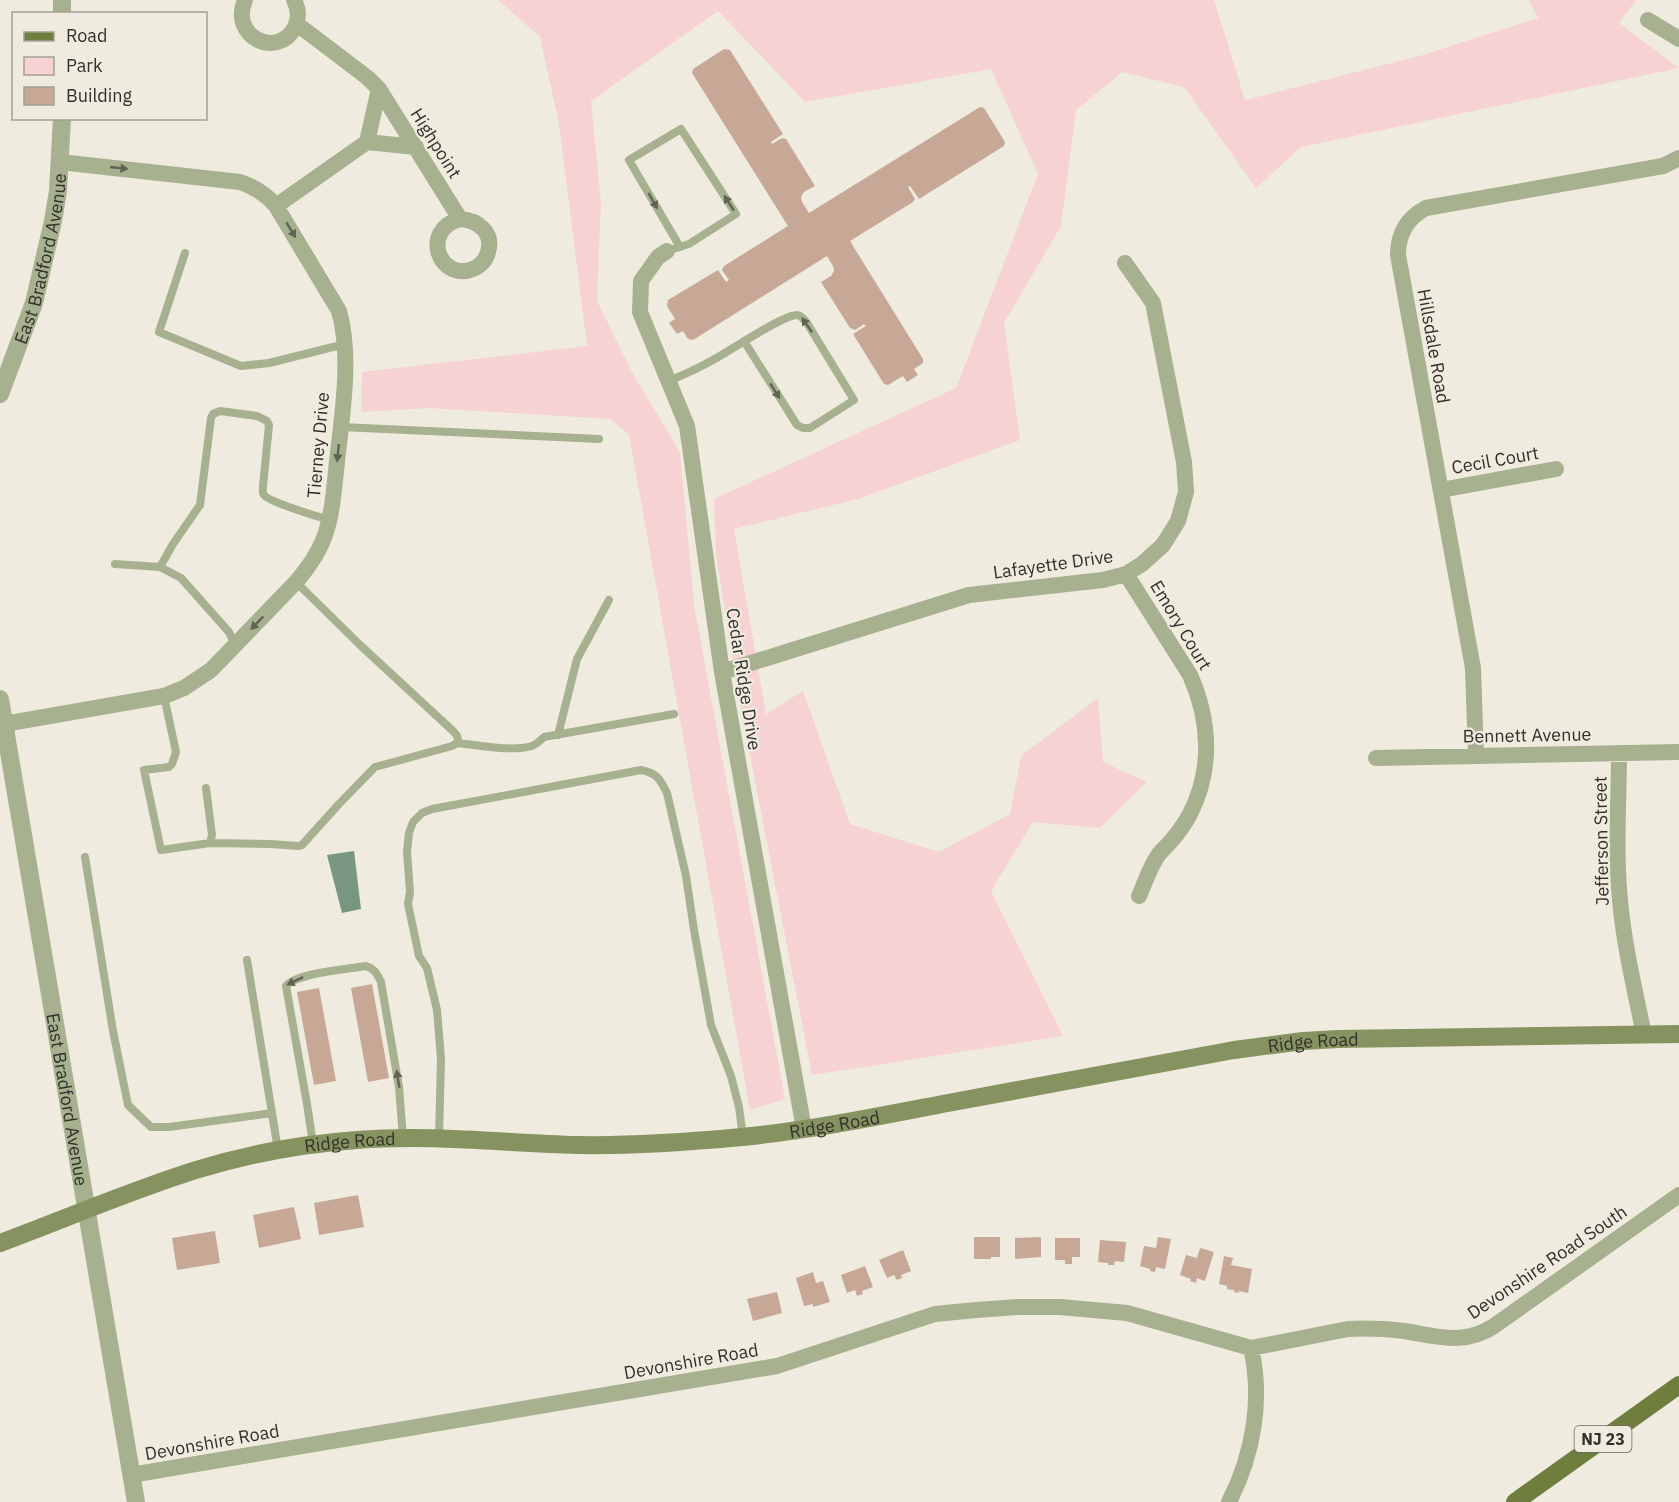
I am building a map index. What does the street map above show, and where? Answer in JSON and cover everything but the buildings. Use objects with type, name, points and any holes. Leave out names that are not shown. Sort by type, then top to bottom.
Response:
[{"type":"main road","name":"Ridge Road","points":[[0,1243],[196,1170],[313,1144],[357,1140],[439,1138],[597,1145],[743,1137],[804,1129],[1269,1045],[1338,1039],[1679,1034]]},
{"type":"main road","name":"NJ 23","points":[[1515,1502],[1679,1385]]},
{"type":"street","points":[[245,0],[241,10],[244,28],[250,36],[267,43],[277,42],[292,32],[297,24],[298,14],[294,0]]},
{"type":"street","points":[[1648,20],[1679,39]]},
{"type":"street","name":"Highpoint","points":[[297,24],[379,89],[460,219]]},
{"type":"street","points":[[367,142],[379,89]]},
{"type":"street","name":"East Bradford Avenue","points":[[0,393],[34,303],[53,221],[62,120]]},
{"type":"street","points":[[276,206],[367,142],[416,147]]},
{"type":"street","name":"Hillsdale Road","points":[[1476,756],[1473,668],[1398,255],[1400,239],[1407,224],[1426,208],[1663,166],[1679,159]]},
{"type":"street","name":"Tierney Drive","points":[[4,724],[164,696],[203,677],[296,582],[316,555],[330,520],[340,427],[344,327],[339,310],[276,206],[261,192],[240,182],[60,162]]},
{"type":"street","name":"Cedar Ridge Drive","points":[[673,249],[658,257],[641,282],[640,312],[687,426],[722,672],[804,1129]]},
{"type":"street","name":"Lafayette Drive","points":[[722,672],[969,595],[1103,580],[1126,573],[1154,555],[1171,533],[1183,507],[1186,477],[1153,303],[1125,263]]},
{"type":"street","name":"Cecil Court","points":[[1441,490],[1556,469]]},
{"type":"street","name":"Emory Court","points":[[1126,573],[1190,675],[1203,710],[1206,737],[1206,764],[1197,797],[1181,828],[1158,854],[1139,896]]},
{"type":"street","name":"East Bradford Avenue","points":[[0,699],[136,1502]]},
{"type":"street","name":"Bennett Avenue","points":[[1376,758],[1679,752]]},
{"type":"street","name":"Jefferson Street","points":[[1619,753],[1617,860],[1620,901],[1630,968],[1644,1035]]},
{"type":"street","name":"Devonshire Road South","points":[[1251,1348],[1360,1328],[1452,1338],[1479,1334],[1504,1319],[1679,1195]]},
{"type":"street","name":"Devonshire Road","points":[[131,1475],[777,1366],[935,1314],[1018,1307],[1060,1307],[1127,1313],[1251,1348]]},
{"type":"street","points":[[1229,1502],[1242,1472],[1253,1429],[1257,1388],[1251,1348]]},
{"type":"lane","points":[[681,129],[736,214],[689,244],[673,249],[629,160],[681,129]]},
{"type":"lane","points":[[185,253],[159,332],[241,366],[269,363],[345,344]]},
{"type":"lane","points":[[669,381],[712,361],[744,341],[785,319],[798,315],[802,317],[854,400],[810,428],[802,428],[797,425],[744,341]]},
{"type":"lane","points":[[160,567],[200,505],[211,418],[213,414],[220,411],[257,416],[267,421],[269,425],[263,486],[265,496],[330,520]]},
{"type":"lane","points":[[340,427],[599,439]]},
{"type":"lane","points":[[116,564],[160,567],[181,578],[229,632],[236,645]]},
{"type":"lane","points":[[296,582],[453,731],[458,739],[457,743]]},
{"type":"lane","points":[[558,735],[578,659],[609,600]]},
{"type":"lane","points":[[164,696],[176,752],[169,767],[144,770],[161,850],[210,843],[302,845],[375,767],[457,743],[499,748],[529,747],[543,737],[674,714]]},
{"type":"lane","points":[[439,1138],[441,1059],[437,1010],[427,968],[419,956],[408,904],[410,892],[407,850],[413,822],[422,813],[432,809],[640,770],[651,772],[661,780],[667,793],[686,876],[711,1025],[731,1076],[739,1107],[743,1137]]},
{"type":"lane","points":[[206,788],[212,836],[210,843]]},
{"type":"lane","points":[[85,857],[113,1031],[128,1105],[151,1127],[169,1127],[272,1113]]},
{"type":"lane","points":[[247,960],[278,1150]]},
{"type":"lane","points":[[313,1144],[286,986],[290,981],[303,976],[366,966],[377,972],[381,982],[399,1087],[403,1138]]},
{"type":"green space","points":[[498,0],[1214,0],[1245,100],[1423,55],[1538,18],[1529,0],[1636,0],[1619,23],[1679,68],[1301,147],[1256,188],[1184,87],[1122,72],[1076,110],[1061,226],[1004,323],[1020,440],[858,499],[734,529],[766,714],[803,691],[850,824],[939,852],[1010,814],[1021,756],[1098,698],[1103,762],[1147,782],[1100,828],[1033,822],[991,891],[1063,1036],[812,1075],[737,688],[716,554],[714,499],[956,388],[1038,174],[991,69],[805,102],[718,11],[591,101],[601,203],[597,301],[633,374],[680,452],[694,605],[785,1099],[750,1110],[629,435],[610,419],[429,408],[361,412],[362,372],[587,346],[559,124],[540,37]]},
{"type":"shaded area","points":[[354,851],[361,909],[342,913],[327,855]]}]
